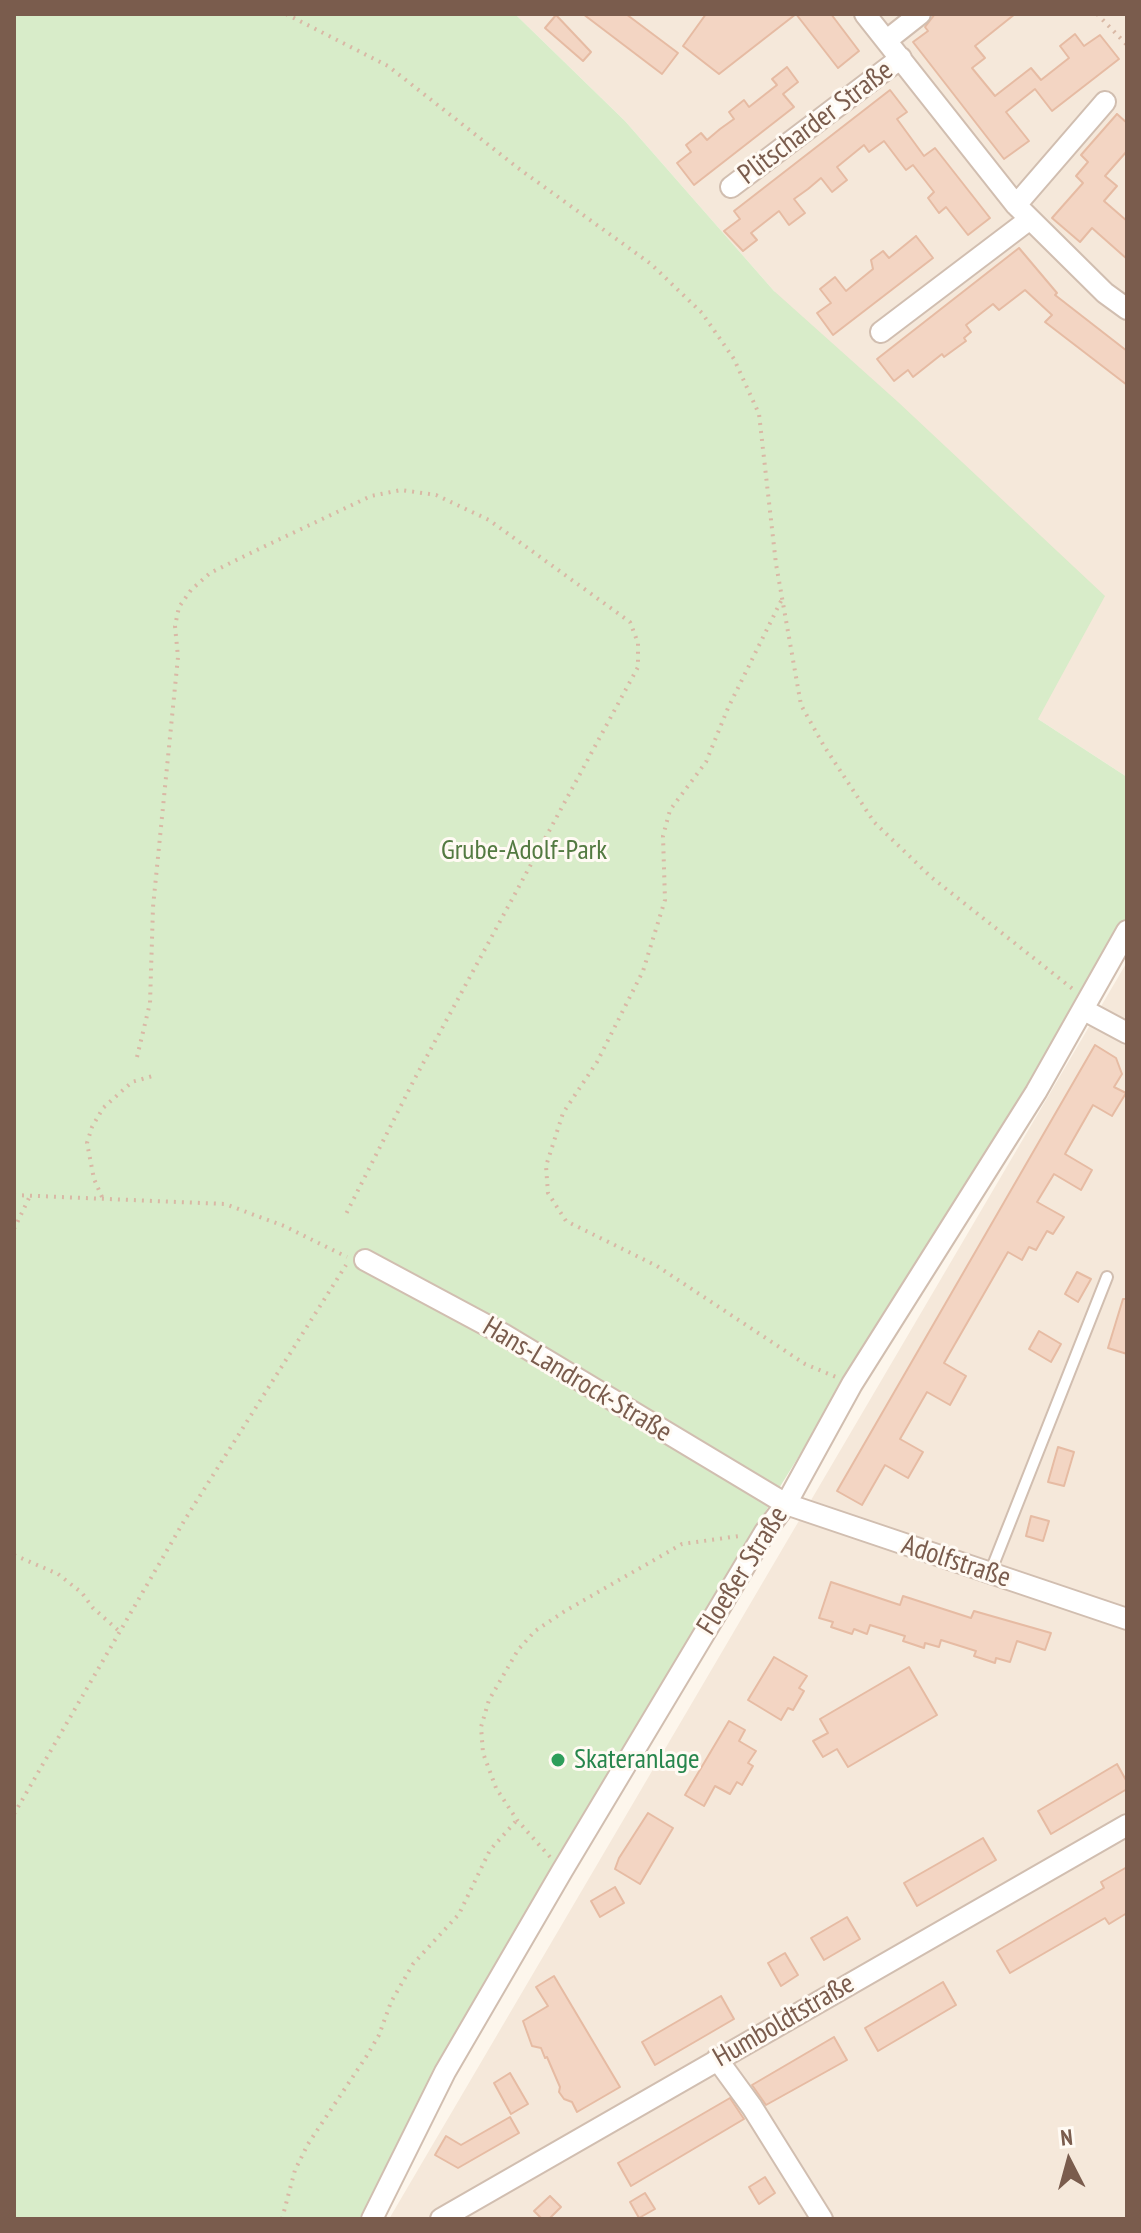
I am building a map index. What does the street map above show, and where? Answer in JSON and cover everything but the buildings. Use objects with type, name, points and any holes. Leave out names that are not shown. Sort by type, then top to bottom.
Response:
[{"type":"street","name":"Plitscharder Straße","points":[[865,14],[1023,212],[1105,293],[1127,309]]},
{"type":"street","name":"Plitscharder Straße","points":[[887,40],[920,14]]},
{"type":"street","name":"Plitscharder Straße","points":[[731,187],[901,58]]},
{"type":"street","points":[[881,332],[1023,212],[1105,102]]},
{"type":"street","name":"Floeßer Straße","points":[[372,2219],[445,2072],[562,1871],[765,1532],[786,1504],[852,1384],[1036,1092],[1127,931]]},
{"type":"street","points":[[1086,1006],[1127,1033]]},
{"type":"street","name":"Hans-Landrock-Straße","points":[[358,1259],[503,1334],[786,1504]]},
{"type":"street","name":"Adolfstraße","points":[[786,1504],[1127,1619]]},
{"type":"street","name":"Humboldtstraße","points":[[441,2219],[1127,1825]]},
{"type":"street","points":[[717,2059],[752,2107],[822,2219]]},
{"type":"lane","points":[[990,1573],[1107,1277]]},
{"type":"path","points":[[286,14],[388,66],[518,168],[651,264],[702,313],[734,359],[759,414],[783,599],[801,705],[874,822],[931,877],[1027,950],[1086,1006]]},
{"type":"path","points":[[1097,14],[1127,45]]},
{"type":"path","points":[[137,1057],[150,1003],[153,907],[178,657],[175,626],[179,607],[191,590],[210,573],[371,496],[401,490],[436,495],[489,520],[630,622],[638,643],[638,667],[414,1080],[346,1214]]},
{"type":"path","points":[[783,599],[728,708],[706,762],[670,810],[663,836],[665,900],[643,971],[597,1062],[563,1113],[546,1166],[548,1193],[566,1221],[657,1266],[805,1364],[852,1384]]},
{"type":"path","points":[[102,1197],[88,1152],[87,1143],[92,1127],[103,1108],[132,1082],[156,1075]]},
{"type":"path","points":[[14,1195],[225,1204],[358,1259],[184,1521],[14,1814]]},
{"type":"path","points":[[14,1229],[30,1196]]},
{"type":"path","points":[[562,1871],[517,1820],[496,1788],[483,1753],[481,1727],[489,1700],[518,1650],[535,1631],[565,1611],[682,1544],[765,1532]]},
{"type":"path","points":[[14,1555],[58,1574],[82,1593],[93,1608],[119,1631]]},
{"type":"path","points":[[282,2219],[295,2170],[308,2144],[379,2035],[391,2002],[413,1964],[459,1914],[490,1850],[517,1820]]},
{"type":"shaded area","points":[[515,14],[1127,14],[1127,777],[1038,719],[774,291],[625,121]]},
{"type":"shaded area","points":[[1127,962],[1127,2219],[389,2219]]},
{"type":"green space","name":"Grube-Adolf-Park","points":[[14,14],[515,14],[625,121],[774,291],[1105,596],[1038,719],[1127,777],[1127,920],[1089,989],[781,1485],[647,1715],[544,1883],[359,2219],[14,2219]]},
{"type":"place","name":"Skateranlage","points":[[558,1760]]}]
